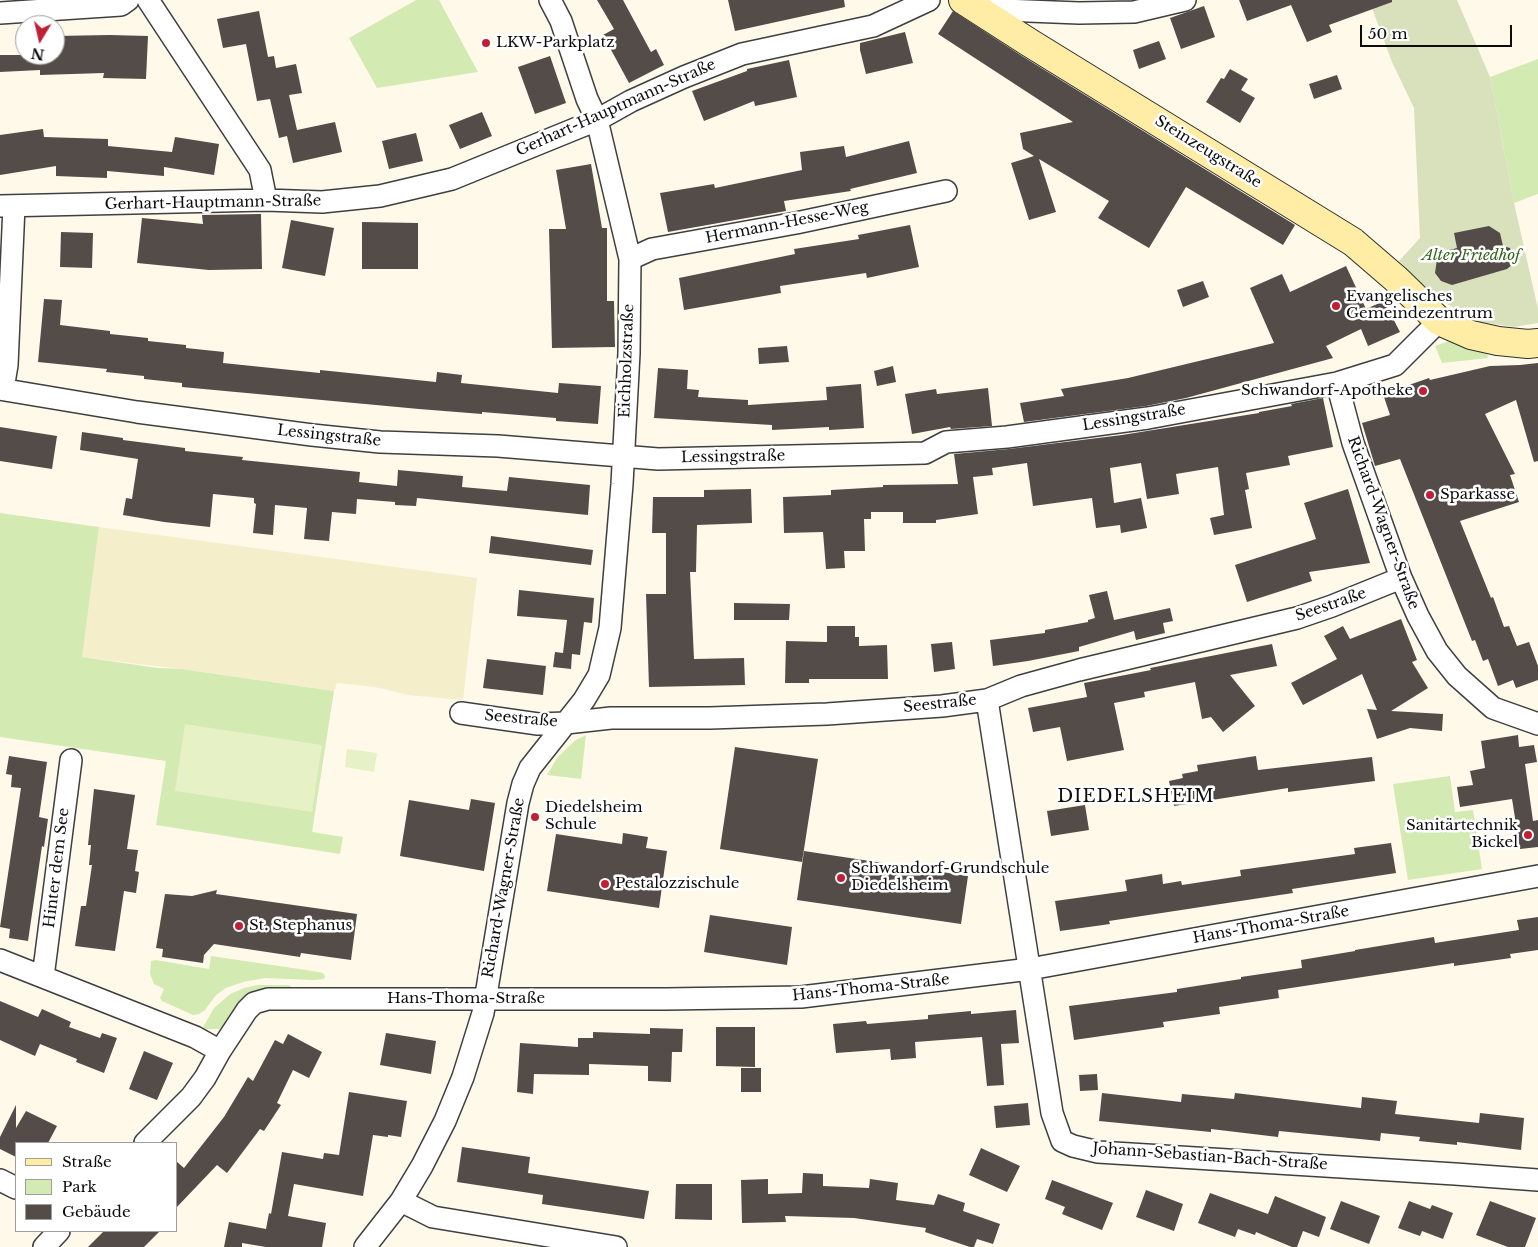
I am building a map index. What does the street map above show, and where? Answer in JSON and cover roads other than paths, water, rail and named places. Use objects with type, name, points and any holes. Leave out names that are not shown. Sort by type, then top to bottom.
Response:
[{"type":"street","points":[[0,13],[121,5],[128,0]]},
{"type":"street","points":[[148,0],[260,170],[266,200]]},
{"type":"street","name":"Eichholzstraße","points":[[550,0],[561,20],[587,99],[597,120],[630,259],[622,484],[610,628],[599,675],[584,700],[566,723]]},
{"type":"street","name":"Gerhart-Hauptmann-Straße","points":[[7,206],[266,200],[322,202],[389,194],[452,179],[597,120],[631,101],[742,54],[873,26],[929,0]]},
{"type":"street","points":[[971,4],[1079,12],[1134,12],[1181,1]]},
{"type":"street","name":"Steinzeugstraße","points":[[971,4],[1030,43],[1353,242],[1396,279],[1439,321]]},
{"type":"street","name":"Hermann-Hesse-Weg","points":[[630,259],[652,248],[796,223],[946,191]]},
{"type":"street","name":"Lessingstraße","points":[[7,206],[7,365],[2,389],[137,412],[380,442],[498,446],[658,459],[925,453],[946,442],[1007,437],[1148,418],[1337,383],[1394,365],[1439,321]]},
{"type":"street","points":[[1439,321],[1471,335],[1498,341],[1538,343]]},
{"type":"street","name":"Richard-Wagner-Straße","points":[[1337,383],[1353,443],[1401,578],[1436,651],[1457,676],[1493,708],[1538,724]]},
{"type":"street","name":"Seestraße","points":[[461,713],[538,724],[611,718],[710,718],[827,714],[942,706],[986,700],[1021,686],[1079,670],[1297,618],[1401,578]]},
{"type":"street","name":"Johann-Sebastian-Bach-Straße","points":[[986,700],[1052,1113],[1062,1141],[1098,1152],[1538,1180]]},
{"type":"street","name":"Richard-Wagner-Straße","points":[[365,1247],[401,1201],[422,1166],[445,1121],[475,1042],[483,1013],[518,803],[523,784],[530,768],[566,723]]},
{"type":"street","name":"Hinter dem See","points":[[43,977],[71,760]]},
{"type":"street","name":"Hans-Thoma-Straße","points":[[146,1142],[191,1097],[247,1010],[254,1003],[268,999],[801,997],[1030,970],[1538,876]]},
{"type":"street","points":[[0,960],[195,1037],[220,1051]]},
{"type":"street","points":[[0,1180],[15,1188]]},
{"type":"street","points":[[401,1201],[433,1217],[584,1245],[616,1247]]},
{"type":"street","points":[[44,1247],[58,1232]]},
{"type":"place","name":"LKW-Parkplatz","points":[[486,43]]},
{"type":"place","name":"Evangelisches Gemeindezentrum","points":[[1336,306]]},
{"type":"place","name":"Schwandorf-Apotheke","points":[[1423,391]]},
{"type":"place","name":"Sparkasse","points":[[1430,495]]},
{"type":"place","name":"Diedelsheim Schule","points":[[535,817]]},
{"type":"place","name":"Sanitärtechnik Bickel","points":[[1528,835]]},
{"type":"place","name":"Schwandorf-Grundschule Diedelsheim","points":[[841,878]]},
{"type":"place","name":"Pestalozzischule","points":[[605,884]]},
{"type":"place","name":"St. Stephanus","points":[[239,926]]},
{"type":"district","name":"DIEDELSHEIM","points":[[1136,797]]},
{"type":"park label","name":"Alter Friedhof","points":[[1471,256]]}]
